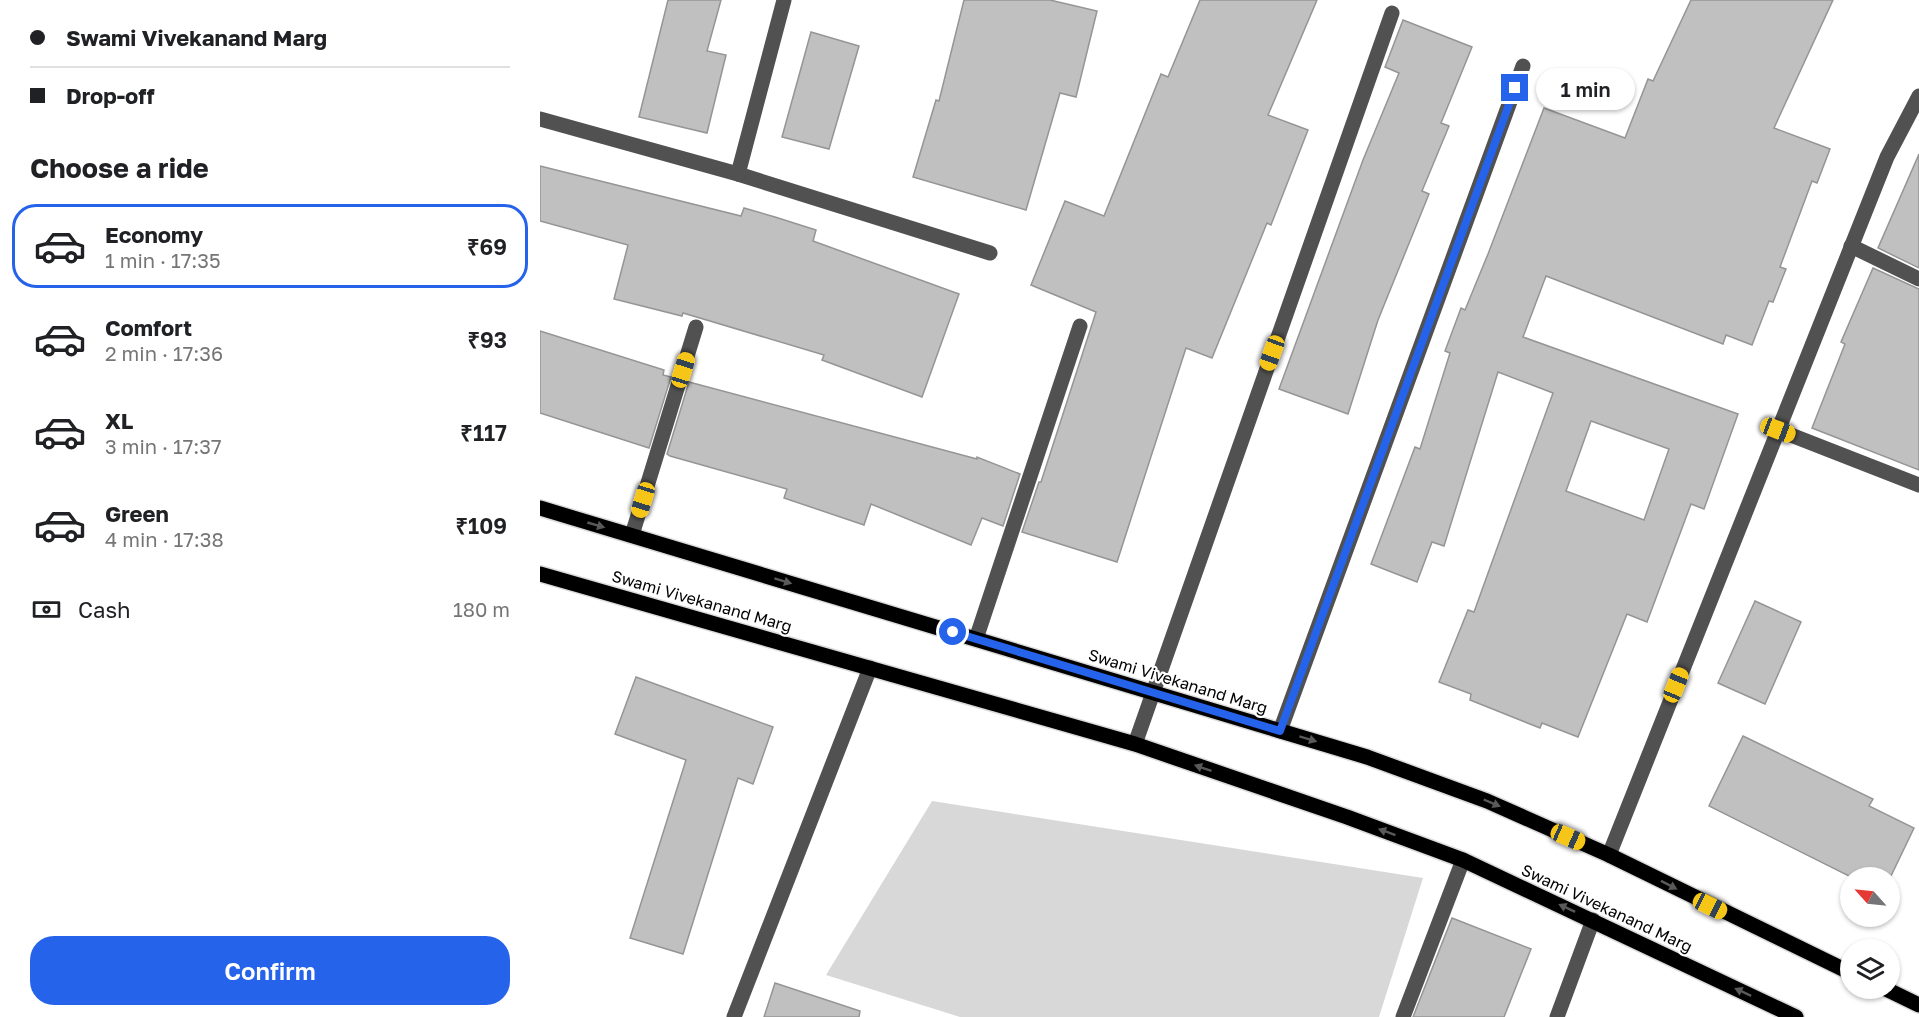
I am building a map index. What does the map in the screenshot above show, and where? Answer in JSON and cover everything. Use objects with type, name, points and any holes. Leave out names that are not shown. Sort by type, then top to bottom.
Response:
[{"type":"main road","name":"Swami Vivekanand Marg","points":[[540,508],[1366,757],[1487,801],[1609,855],[1840,968]]},
{"type":"main road","name":"Swami Vivekanand Marg","points":[[540,574],[1135,744],[1463,860],[1796,1017]]},
{"type":"main road","points":[[1900,996],[1919,1005]]},
{"type":"street","points":[[738,174],[784,0]]},
{"type":"street","points":[[1135,744],[1151,692],[1392,14]]},
{"type":"street","points":[[1280,731],[1523,66]]},
{"type":"street","points":[[1609,855],[1887,157],[1919,96]]},
{"type":"street","points":[[540,119],[738,174],[990,253]]},
{"type":"street","points":[[1851,246],[1919,279]]},
{"type":"street","points":[[976,639],[1080,326]]},
{"type":"street","points":[[632,535],[696,327]]},
{"type":"street","points":[[1778,430],[1919,485]]},
{"type":"street","points":[[734,1017],[870,668]]},
{"type":"street","points":[[1403,1017],[1463,860]]},
{"type":"street","points":[[1557,1017],[1593,920]]},
{"type":"shaded area","points":[[932,801],[1423,878],[1379,1017],[960,1017],[826,975]]},
{"type":"building","points":[[668,0],[721,0],[707,51],[726,55],[707,133],[639,117]]},
{"type":"building","points":[[964,0],[1050,0],[1097,11],[1076,97],[1060,93],[1026,210],[913,177],[936,100],[939,101]]},
{"type":"building","points":[[1200,0],[1317,0],[1268,115],[1308,130],[1271,225],[1267,223],[1212,358],[1186,348],[1117,562],[1022,532],[1039,482],[1041,482],[1096,312],[1031,285],[1065,201],[1104,216],[1161,74],[1168,77]]},
{"type":"building","points":[[1691,0],[1833,0],[1774,128],[1830,149],[1817,183],[1812,181],[1780,267],[1786,269],[1773,302],[1769,301],[1752,345],[1726,335],[1723,344],[1546,276],[1523,337],[1738,414],[1704,509],[1691,504],[1647,622],[1627,614],[1578,737],[1542,723],[1540,728],[1470,700],[1471,694],[1439,682],[1468,610],[1474,612],[1553,393],[1498,372],[1444,546],[1432,542],[1417,582],[1371,564],[1415,447],[1420,449],[1450,353],[1445,351],[1461,308],[1465,310],[1544,108],[1625,138],[1648,79],[1653,81]],"holes":[[[1591,421],[1669,449],[1644,520],[1566,491]]]},
{"type":"building","points":[[1403,20],[1472,47],[1441,123],[1449,126],[1422,191],[1429,194],[1378,320],[1348,414],[1279,389],[1363,160],[1399,73],[1385,67]]},
{"type":"building","points":[[811,32],[859,46],[829,149],[782,137]]},
{"type":"building","points":[[1919,154],[1919,268],[1878,248]]},
{"type":"building","points":[[540,166],[741,216],[744,208],[775,217],[816,230],[813,241],[959,294],[922,397],[822,360],[824,355],[683,313],[682,316],[614,299],[628,245],[540,221]]},
{"type":"building","points":[[1873,268],[1919,289],[1919,470],[1812,428],[1845,344],[1841,342]]},
{"type":"building","points":[[540,331],[664,370],[663,375],[671,377],[649,448],[540,413]]},
{"type":"building","points":[[689,382],[977,459],[977,457],[1020,474],[1003,526],[982,518],[971,545],[871,504],[864,525],[784,498],[787,489],[670,456],[667,454]]},
{"type":"building","points":[[1755,601],[1801,622],[1765,704],[1718,683]]},
{"type":"building","points":[[636,677],[773,727],[753,784],[738,778],[683,954],[630,938],[686,760],[615,734]]},
{"type":"building","points":[[1743,736],[1873,799],[1869,806],[1914,828],[1895,867],[1840,867],[1840,872],[1709,806]]},
{"type":"building","points":[[1452,918],[1531,949],[1504,1017],[1413,1017]]},
{"type":"building","points":[[775,983],[860,1011],[859,1017],[764,1017]]},
{"type":"route","points":[[953,632],[1280,731],[1515,88]]}]
